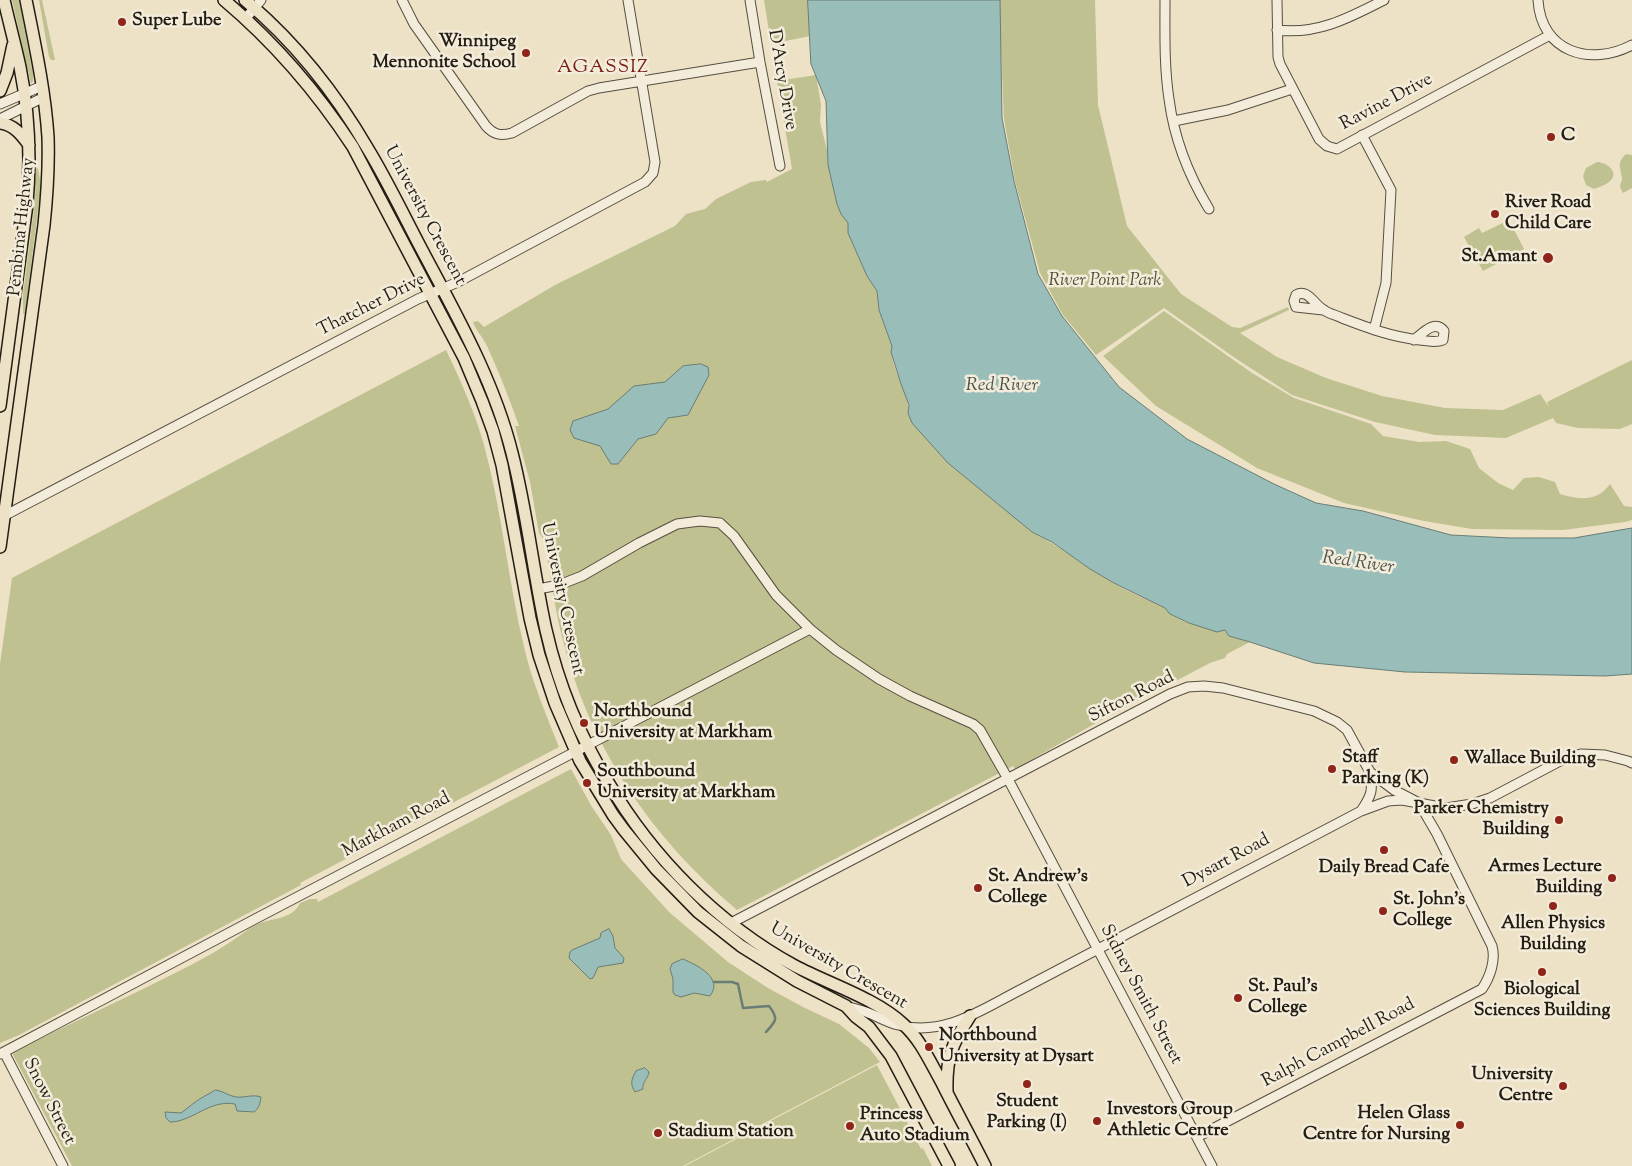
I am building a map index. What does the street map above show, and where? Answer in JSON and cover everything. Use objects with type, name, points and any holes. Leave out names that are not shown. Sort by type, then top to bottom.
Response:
[{"type":"main road","name":"Pembina Highway","points":[[0,406],[27,204],[28,146],[26,106],[4,0]]},
{"type":"main road","name":"Pembina Highway","points":[[0,547],[2,517],[46,208],[48,154],[43,92],[26,0]]},
{"type":"main road","name":"University Crescent","points":[[224,0],[246,18],[286,58],[332,115],[353,147],[467,364],[493,432],[507,488],[530,618],[539,655],[555,703],[575,751],[606,804],[624,830],[656,869],[698,912],[726,935],[759,958],[812,990],[846,1006],[869,1027],[886,1048],[949,1166]]},
{"type":"main road","name":"University Crescent","points":[[245,0],[258,4],[322,80],[350,119],[379,167],[483,368],[505,428],[516,469],[546,629],[559,678],[587,745],[624,808],[650,842],[688,884],[731,923],[783,959],[884,1009],[906,1027],[920,1044],[985,1166]]},
{"type":"main road","points":[[0,91],[14,41]]},
{"type":"main road","points":[[0,123],[16,129],[28,146]]},
{"type":"main road","points":[[947,1092],[947,1071],[950,1053],[970,1016]]},
{"type":"street","points":[[402,0],[414,24],[486,126],[497,134],[512,133],[588,91],[760,62]]},
{"type":"street","name":"Thatcher Drive","points":[[2,517],[431,294],[458,282],[645,182],[653,173],[655,162],[628,0]]},
{"type":"street","name":"D'Arcy Drive","points":[[750,0],[780,166]]},
{"type":"street","points":[[1165,0],[1166,63],[1169,100],[1177,137],[1196,187],[1209,209]]},
{"type":"street","name":"Ravine Drive","points":[[1278,0],[1278,57],[1280,64],[1319,139],[1327,146],[1337,149],[1550,35]]},
{"type":"street","points":[[1278,30],[1292,32],[1333,25],[1384,0]]},
{"type":"street","points":[[1538,0],[1542,21],[1550,35],[1571,50],[1589,56],[1607,55],[1632,45]]},
{"type":"street","points":[[246,18],[258,4]]},
{"type":"street","points":[[1174,121],[1228,110],[1292,90]]},
{"type":"street","points":[[0,104],[24,94],[43,92]]},
{"type":"street","points":[[0,119],[26,106],[43,92]]},
{"type":"street","points":[[1362,135],[1391,190],[1386,283],[1374,330]]},
{"type":"street","points":[[1323,310],[1374,330],[1414,340]]},
{"type":"street","name":"Sidney Smith Street","points":[[538,589],[559,585],[582,576],[639,543],[677,524],[692,521],[715,522],[729,530],[776,596],[810,629],[879,679],[910,696],[973,724],[982,734],[1005,781],[1098,949],[1212,1166]]},
{"type":"street","name":"Markham Road","points":[[2,1053],[810,629]]},
{"type":"street","name":"Sifton Road","points":[[731,923],[1170,694],[1188,688],[1204,686],[1224,688],[1314,711],[1337,722],[1346,730],[1370,772],[1394,790],[1419,803]]},
{"type":"street","name":"Dysart Road","points":[[846,1006],[906,1027],[939,1028],[970,1016],[1361,811],[1388,801],[1402,800],[1446,808],[1472,804],[1490,798],[1562,760],[1581,754],[1605,755],[1632,763]]},
{"type":"street","points":[[1361,811],[1370,798],[1372,787],[1370,772]]},
{"type":"street","name":"Ralph Campbell Road","points":[[1197,1137],[1482,989],[1493,963],[1494,952],[1492,946],[1437,834],[1419,803]]},
{"type":"street","name":"Snow Street","points":[[2,1053],[63,1166]]},
{"type":"green space","points":[[12,0],[19,0],[33,74],[31,84]]},
{"type":"green space","points":[[39,0],[42,0],[55,60],[51,60],[49,57]]},
{"type":"green space","points":[[764,0],[808,0],[810,36],[771,44]]},
{"type":"green space","name":"River Point Park","points":[[999,0],[1095,0],[1098,105],[1127,226],[1181,294],[1232,327],[1240,328],[1288,307],[1289,310],[1240,333],[1277,357],[1326,378],[1382,396],[1445,408],[1503,410],[1540,394],[1549,407],[1547,402],[1632,360],[1632,424],[1620,429],[1578,428],[1556,423],[1553,418],[1506,438],[1435,435],[1375,422],[1292,395],[1164,308],[1096,355],[1063,315],[1040,273],[1015,181],[1004,119]]},
{"type":"green space","points":[[816,75],[821,105],[820,122],[837,204],[841,214],[848,223],[848,233],[867,276],[877,291],[879,310],[892,346],[892,355],[906,397],[908,413],[1032,532],[1118,586],[1165,608],[1177,618],[1192,624],[1225,630],[1229,636],[1250,642],[1227,654],[1225,658],[1210,663],[1103,719],[1015,769],[1013,766],[737,910],[677,851],[650,820],[626,786],[588,714],[573,674],[561,633],[544,540],[539,533],[530,482],[515,426],[519,426],[504,385],[473,322],[478,321],[484,327],[555,285],[675,226],[686,214],[705,209],[716,199],[751,182],[766,180],[767,182],[792,169],[777,81]]},
{"type":"green space","points":[[1626,154],[1632,155],[1632,188],[1623,193],[1620,187],[1622,178],[1620,163]]},
{"type":"green space","points":[[1601,162],[1611,168],[1613,178],[1594,189],[1586,185],[1583,176],[1586,168]]},
{"type":"green space","points":[[38,168],[41,186],[25,314],[23,314],[23,294],[35,201],[36,169]]},
{"type":"green space","points":[[1509,220],[1524,249],[1483,271],[1464,237],[1479,228],[1482,233]]},
{"type":"green space","points":[[1164,311],[1252,373],[1294,398],[1371,424],[1383,436],[1419,442],[1446,441],[1470,449],[1479,468],[1498,483],[1513,490],[1524,478],[1539,477],[1555,482],[1560,494],[1574,498],[1588,498],[1600,494],[1610,484],[1624,506],[1632,507],[1632,520],[1563,530],[1472,529],[1424,521],[1344,503],[1257,468],[1156,406],[1103,356]]},
{"type":"green space","points":[[446,350],[467,397],[484,445],[496,495],[527,660],[559,747],[300,883],[301,885],[19,1035],[0,1043],[0,664],[12,578]]},
{"type":"green space","points":[[571,769],[592,807],[611,835],[621,859],[669,912],[728,962],[768,988],[839,1024],[869,1048],[880,1062],[683,1166],[72,1166],[12,1053],[189,966],[222,948],[248,929],[260,923],[292,913],[300,903],[310,899],[317,899],[318,902]]},
{"type":"green space","points":[[877,1065],[921,1149],[923,1148],[932,1166],[685,1166]]},
{"type":"water","name":"Red River","points":[[808,0],[1000,0],[1002,118],[1014,181],[1038,274],[1062,316],[1119,387],[1187,439],[1274,484],[1316,503],[1363,511],[1451,535],[1510,538],[1574,538],[1632,528],[1632,674],[1605,676],[1405,672],[1314,663],[1229,636],[1225,630],[1217,632],[1189,623],[1170,614],[1165,608],[1114,583],[1090,569],[1052,542],[1032,532],[948,463],[912,423],[908,413],[909,405],[891,352],[892,346],[879,310],[877,291],[867,276],[848,233],[848,223],[841,214],[837,204],[828,165],[826,101],[811,64]]},
{"type":"water","points":[[701,364],[708,367],[709,375],[688,415],[668,418],[656,434],[638,439],[618,464],[611,464],[600,446],[574,438],[570,430],[573,421],[608,409],[634,386],[665,382],[683,366]]},
{"type":"water","points":[[609,929],[613,936],[615,948],[624,958],[623,963],[598,967],[593,978],[590,979],[569,958],[570,952],[600,938],[601,933]]},
{"type":"water","points":[[683,959],[707,973],[711,978],[714,983],[710,996],[694,993],[681,997],[675,995],[670,969],[672,964]]},
{"type":"water","points":[[645,1068],[649,1072],[643,1084],[643,1089],[635,1092],[632,1087],[633,1077],[636,1071]]},
{"type":"water","points":[[216,1090],[236,1097],[261,1097],[260,1104],[254,1112],[237,1111],[235,1104],[226,1103],[209,1107],[178,1121],[170,1122],[166,1118],[165,1112],[181,1113],[198,1100]]},
{"type":"waterway","points":[[714,982],[738,984],[743,1008],[769,1006],[775,1020],[766,1032]]},
{"type":"place","name":"Super Lube","points":[[122,22]]},
{"type":"place","name":"Winnipeg Mennonite School","points":[[526,53]]},
{"type":"place","name":"C","points":[[1551,137]]},
{"type":"place","name":"River Road Child Care","points":[[1495,214]]},
{"type":"place","name":"St.Amant","points":[[1548,258]]},
{"type":"place","name":"Northbound University at Markham","points":[[584,723]]},
{"type":"place","name":"Wallace Building","points":[[1454,760]]},
{"type":"place","name":"Staff Parking (K)","points":[[1332,769]]},
{"type":"place","name":"Southbound University at Markham","points":[[587,783]]},
{"type":"place","name":"Parker Chemistry Building","points":[[1559,820]]},
{"type":"place","name":"Daily Bread Cafe","points":[[1384,850]]},
{"type":"place","name":"Armes Lecture Building","points":[[1612,878]]},
{"type":"place","name":"St. Andrew’s College","points":[[978,888]]},
{"type":"place","name":"Allen Physics Building","points":[[1553,906]]},
{"type":"place","name":"St. John's College","points":[[1383,911]]},
{"type":"place","name":"Biological Sciences Building","points":[[1542,972]]},
{"type":"place","name":"St. Paul's College","points":[[1238,998]]},
{"type":"place","name":"Northbound University at Dysart","points":[[929,1047]]},
{"type":"place","name":"Student Parking (I)","points":[[1027,1084]]},
{"type":"place","name":"University Centre","points":[[1563,1086]]},
{"type":"place","name":"Investors Group Athletic Centre","points":[[1097,1121]]},
{"type":"place","name":"Helen Glass Centre for Nursing","points":[[1460,1125]]},
{"type":"place","name":"Princess Auto Stadium","points":[[850,1126]]},
{"type":"place","name":"Stadium Station","points":[[658,1133]]},
{"type":"district","name":"AGASSIZ","points":[[603,69]]}]
